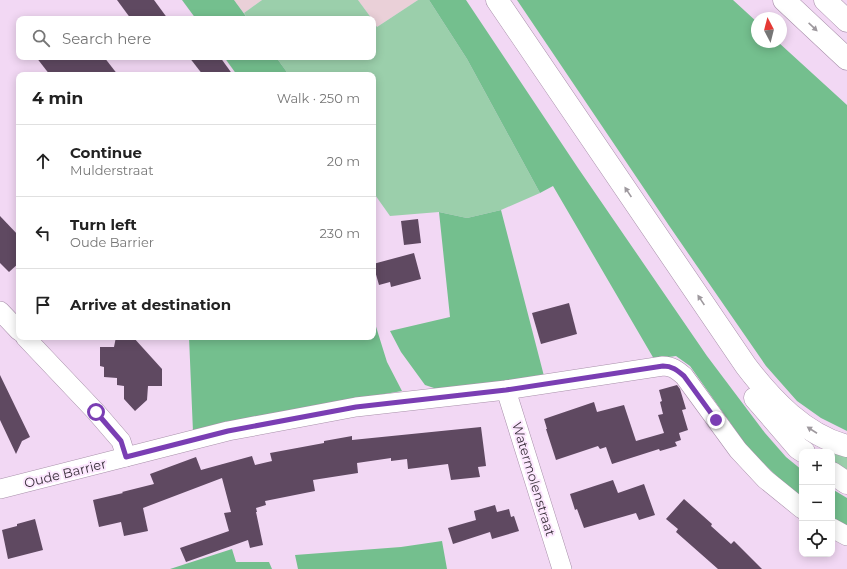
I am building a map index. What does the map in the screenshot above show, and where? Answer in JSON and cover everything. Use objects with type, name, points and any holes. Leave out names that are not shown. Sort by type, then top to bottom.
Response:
[{"type":"highway","points":[[482,0],[677,291],[749,391],[800,449]]},
{"type":"highway","points":[[497,0],[746,366],[777,402],[808,428],[823,437],[847,446]]},
{"type":"highway","points":[[784,0],[847,58]]},
{"type":"highway","points":[[825,0],[847,21]]},
{"type":"highway","points":[[835,475],[847,483]]},
{"type":"street","points":[[0,311],[16,328]]},
{"type":"street","points":[[28,340],[96,412],[121,441],[126,457]]},
{"type":"street","name":"Oude Barrier","points":[[0,489],[228,431],[356,407],[506,390],[669,366],[678,370],[684,376],[738,450],[749,462],[765,479],[799,507]]},
{"type":"street","name":"Watermolenstraat","points":[[506,390],[562,569]]},
{"type":"street","points":[[835,530],[847,536]]},
{"type":"shaded area","points":[[234,0],[262,0],[244,13]]},
{"type":"shaded area","points":[[358,0],[418,0],[377,27],[376,16],[370,16]]},
{"type":"green space","points":[[182,0],[234,0],[246,16],[194,16]]},
{"type":"green space","points":[[262,0],[358,0],[370,16],[246,16],[244,13]]},
{"type":"green space","points":[[418,0],[429,0],[467,59],[540,193],[501,210],[467,218],[439,212],[390,216],[376,196],[376,72],[287,72],[278,60],[376,60],[376,26],[377,27]]},
{"type":"green space","points":[[429,0],[466,0],[578,168],[707,356],[765,433],[786,457],[799,468],[799,498],[748,448],[690,366],[676,356],[654,359],[553,186],[540,193],[467,59]]},
{"type":"green space","points":[[517,0],[733,0],[751,16],[751,48],[785,48],[847,105],[847,431],[821,418],[797,401],[766,366]]},
{"type":"green space","points":[[226,60],[278,60],[287,72],[235,72]]},
{"type":"green space","points":[[501,210],[544,376],[440,390],[425,385],[401,352],[390,331],[450,317],[439,212],[467,218]]},
{"type":"green space","points":[[376,327],[387,362],[402,391],[264,415],[193,432],[189,340],[376,340]]},
{"type":"green space","points":[[835,452],[847,455],[847,470],[835,463]]},
{"type":"green space","points":[[835,491],[847,498],[847,527],[835,521]]},
{"type":"green space","points":[[442,541],[447,569],[298,569],[295,555],[401,547]]},
{"type":"green space","points":[[232,549],[236,562],[269,562],[272,569],[170,569]]},
{"type":"building","points":[[117,0],[154,0],[166,16],[129,16]]},
{"type":"building","points":[[38,60],[106,60],[116,72],[48,72]]},
{"type":"building","points":[[191,60],[222,60],[231,72],[201,72]]},
{"type":"building","points":[[0,216],[16,233],[16,266],[9,272],[0,263]]},
{"type":"building","points":[[418,219],[421,243],[404,245],[401,221]]},
{"type":"building","points":[[414,253],[421,279],[391,287],[390,282],[379,285],[376,274],[376,263]]},
{"type":"building","points":[[569,303],[577,334],[541,344],[532,313]]},
{"type":"building","points":[[115,340],[136,340],[162,369],[162,386],[148,386],[147,400],[135,411],[124,399],[124,386],[117,385],[117,378],[104,377],[104,367],[100,366],[100,347],[114,347]]},
{"type":"building","points":[[0,375],[30,437],[22,441],[16,454],[0,420]]},
{"type":"building","points":[[677,385],[680,389],[686,409],[682,410],[688,430],[679,433],[681,440],[675,442],[677,446],[660,451],[659,449],[612,464],[606,447],[600,449],[598,446],[556,460],[544,419],[594,402],[597,412],[624,405],[636,441],[664,433],[658,415],[663,414],[659,390]]},
{"type":"building","points":[[481,427],[486,466],[478,467],[480,477],[451,480],[448,464],[408,469],[407,459],[391,461],[391,458],[357,463],[358,473],[313,480],[315,491],[265,501],[266,505],[256,508],[263,545],[250,548],[248,540],[186,562],[180,548],[229,531],[224,513],[231,512],[222,478],[143,508],[148,531],[124,536],[121,522],[99,527],[93,500],[154,484],[150,474],[196,457],[201,470],[252,456],[255,465],[272,461],[270,453],[352,436],[352,440]]},
{"type":"building","points":[[613,480],[618,493],[644,484],[655,515],[639,520],[636,513],[584,528],[577,509],[575,510],[570,494]]},
{"type":"building","points":[[684,499],[712,524],[711,526],[731,544],[734,541],[762,569],[718,569],[676,532],[678,529],[666,519]]},
{"type":"building","points":[[495,505],[497,512],[509,509],[511,517],[514,516],[519,531],[492,539],[490,532],[453,544],[448,528],[476,520],[474,511]]},
{"type":"building","points":[[35,519],[43,550],[8,559],[2,530]]},
{"type":"route","points":[[96,412],[121,441],[126,457],[228,431],[356,407],[506,390],[669,366],[678,370],[684,376],[716,420]]}]
